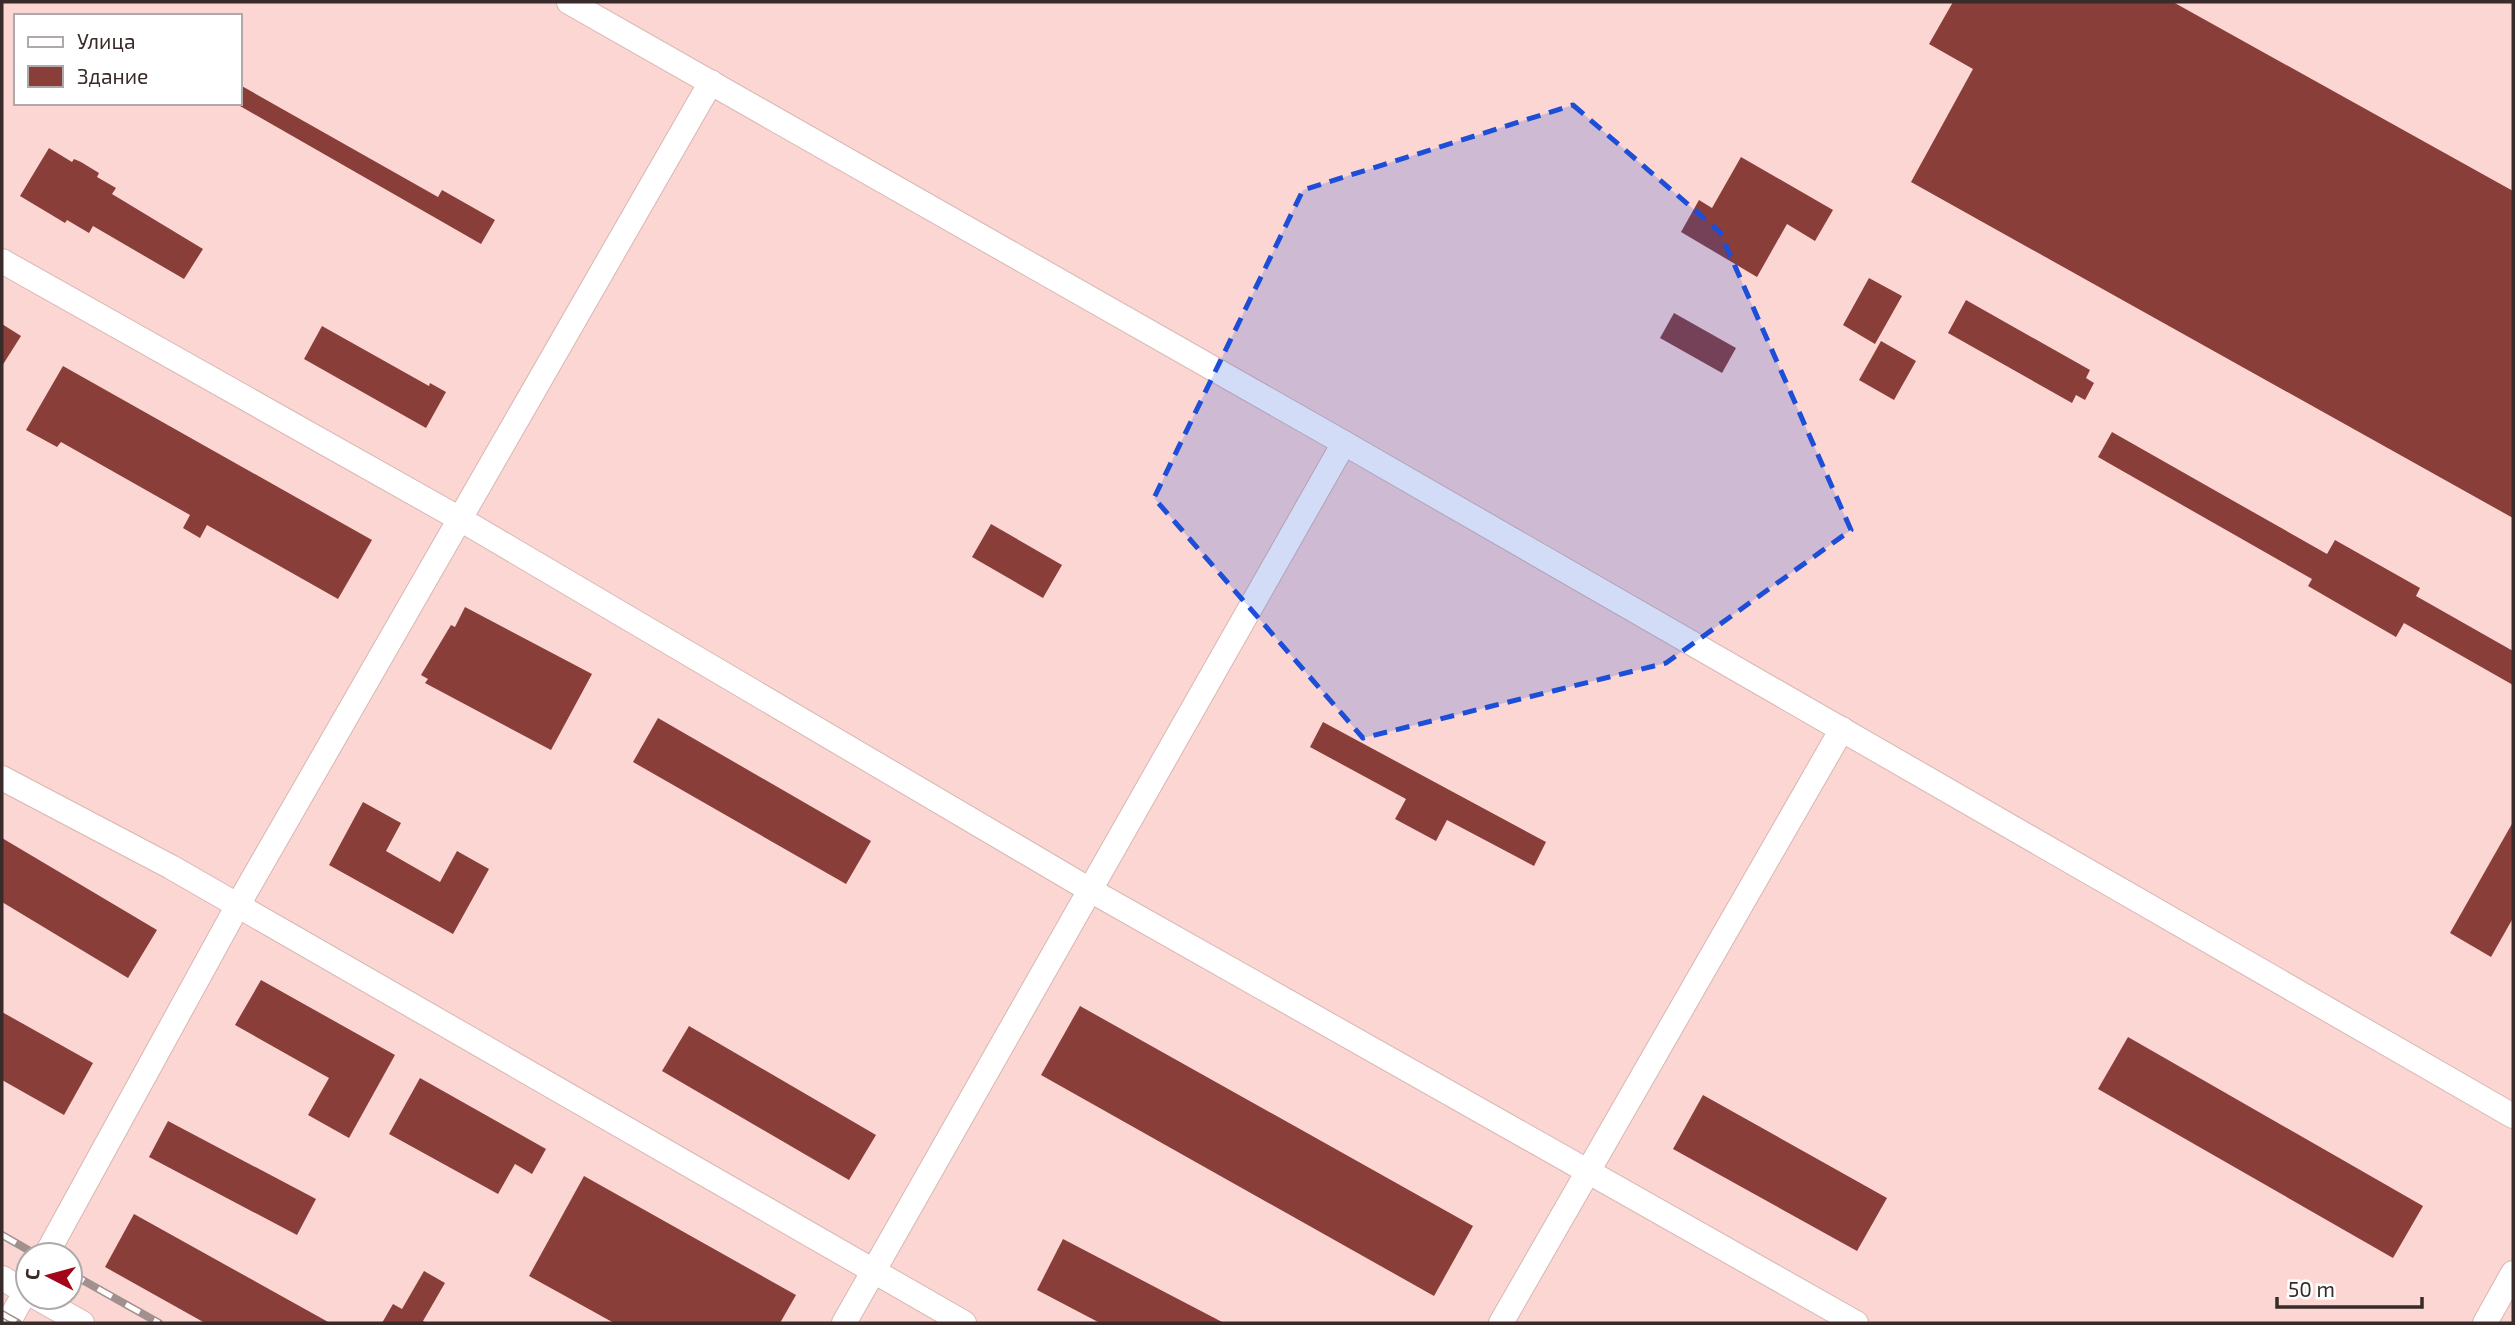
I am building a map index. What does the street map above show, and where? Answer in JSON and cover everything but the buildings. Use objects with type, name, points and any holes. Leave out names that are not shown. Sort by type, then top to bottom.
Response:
[{"type":"lane","points":[[569,2],[1344,443],[2513,1116]]},
{"type":"lane","points":[[54,1241],[238,905],[711,82]]},
{"type":"lane","points":[[2,261],[460,519],[1090,890],[1856,1323]]},
{"type":"lane","points":[[844,1323],[1344,443]]},
{"type":"lane","points":[[1501,1323],[1842,729]]},
{"type":"lane","points":[[2,778],[171,867],[964,1323]]},
{"type":"lane","points":[[2485,1323],[2513,1273]]},
{"type":"lane","points":[[61,1311],[82,1323]]},
{"type":"highlighted area","points":[[1573,105],[1720,232],[1851,530],[1666,663],[1363,738],[1154,498],[1303,190]]},
{"type":"shaded area","points":[[2,2],[2513,2],[2513,1323],[2,1323]]},
{"type":"railway","points":[[2,1235],[14,1242]]},
{"type":"railway","points":[[84,1281],[159,1323]]},
{"type":"railway","points":[[2,1314],[18,1323]]}]
